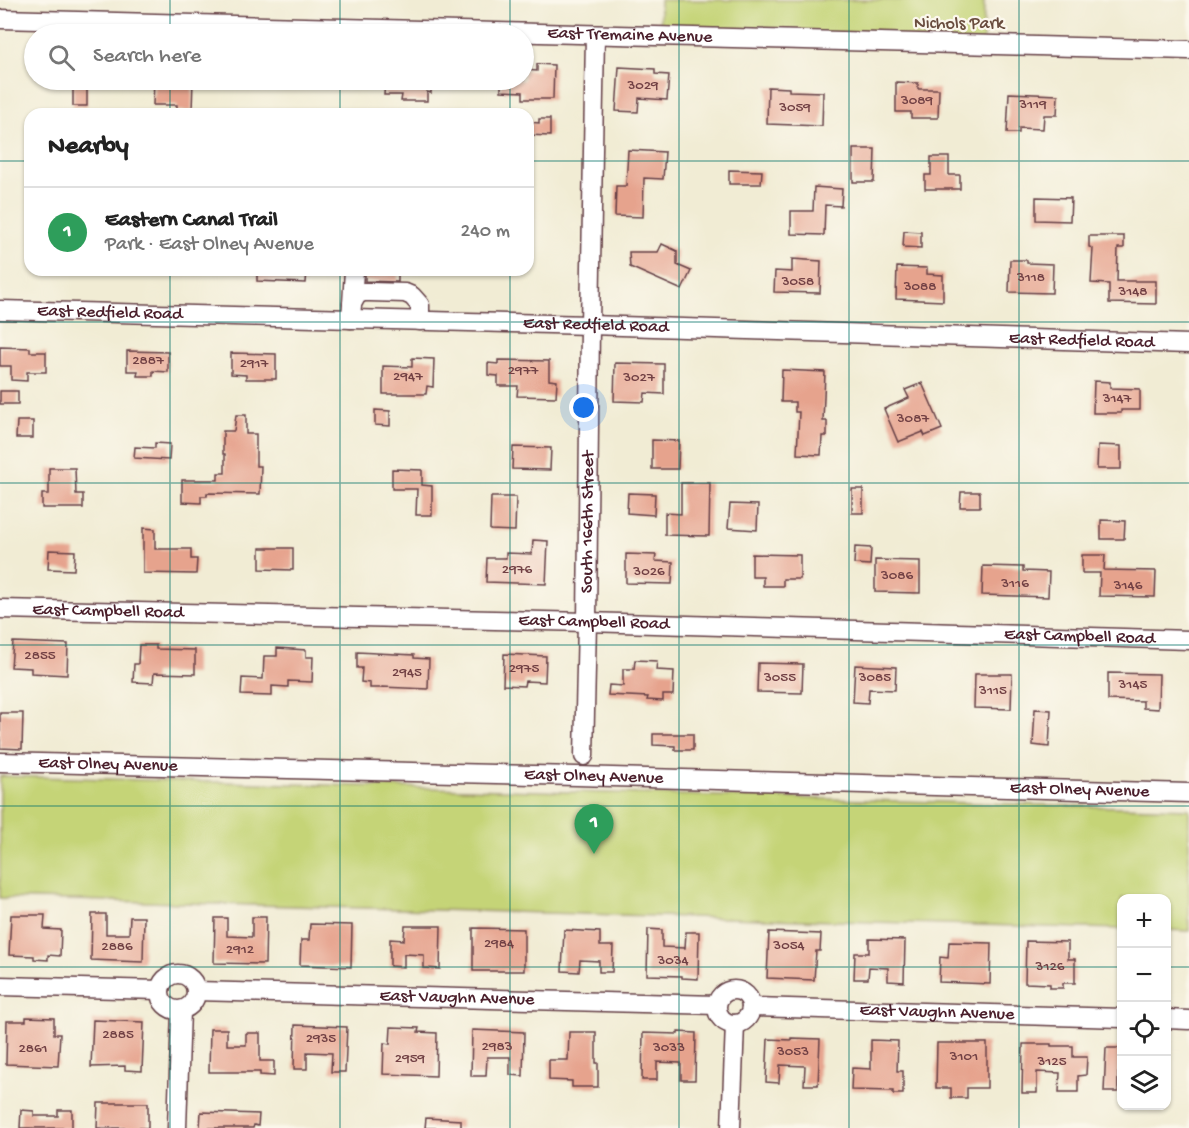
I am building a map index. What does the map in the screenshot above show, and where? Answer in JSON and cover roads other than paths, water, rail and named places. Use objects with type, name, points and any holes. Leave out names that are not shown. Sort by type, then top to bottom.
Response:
[{"type":"street","name":"East Tremaine Avenue","points":[[0,19],[186,24]]},
{"type":"street","name":"East Tremaine Avenue","points":[[534,33],[1189,50]]},
{"type":"street","name":"South 166th Street","points":[[584,756],[595,35]]},
{"type":"street","points":[[352,312],[354,276]]},
{"type":"street","points":[[352,312],[357,296],[363,292],[405,293],[412,296],[420,305],[420,321]]},
{"type":"street","name":"East Redfield Road","points":[[0,310],[352,312],[420,321],[1189,344]]},
{"type":"street","name":"East Campbell Road","points":[[0,609],[587,622],[1189,640]]},
{"type":"street","name":"East Olney Avenue","points":[[0,762],[1189,793]]},
{"type":"street","points":[[181,974],[192,980],[196,991],[192,1003],[181,1010],[176,1010],[166,1005],[160,990],[170,976],[181,974]]},
{"type":"street","points":[[0,986],[160,990]]},
{"type":"street","points":[[732,990],[738,990],[746,995],[751,1007],[748,1017],[735,1024],[721,1019],[717,1010],[722,995],[732,990]]},
{"type":"street","name":"East Vaughn Avenue","points":[[196,991],[717,1005]]},
{"type":"street","name":"East Vaughn Avenue","points":[[751,1007],[1117,1018]]},
{"type":"street","points":[[177,1128],[181,1010]]},
{"type":"street","points":[[1171,1019],[1189,1020]]},
{"type":"street","points":[[731,1128],[735,1024]]},
{"type":"place","name":"Eastern Canal Trail","points":[[594,854]]},
{"type":"park label","name":"Nichols Park","points":[[959,24]]}]
